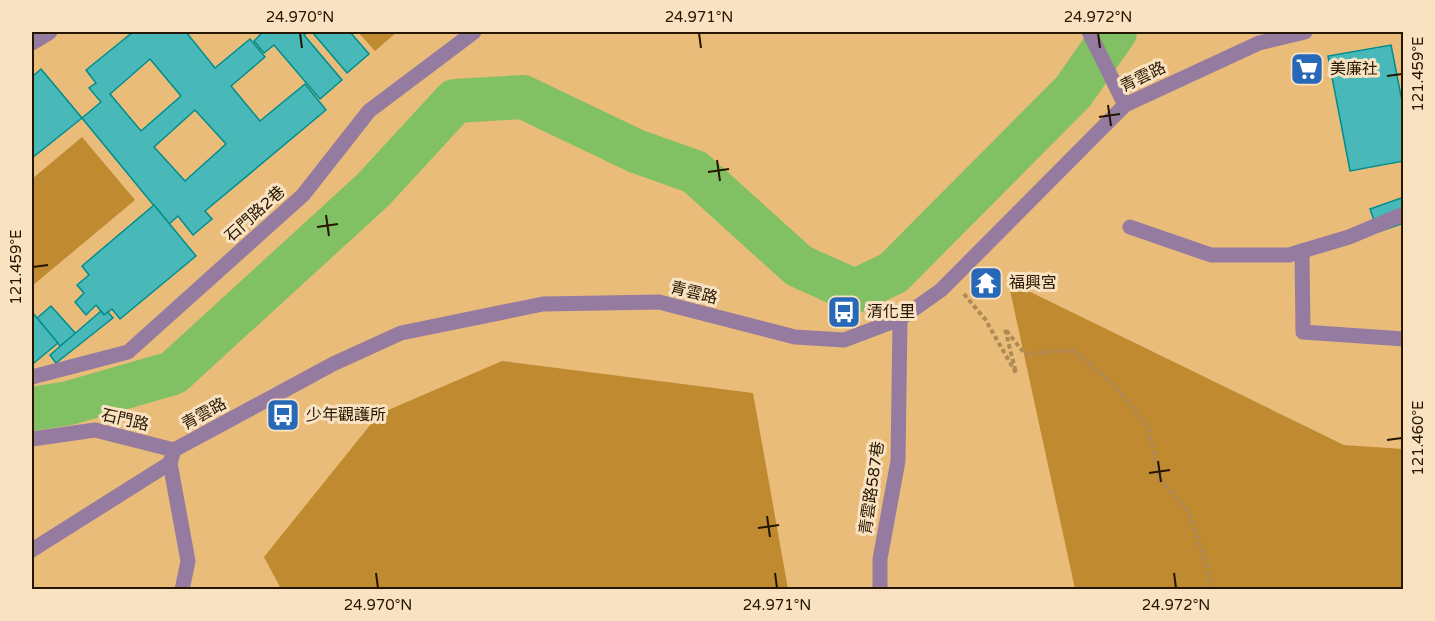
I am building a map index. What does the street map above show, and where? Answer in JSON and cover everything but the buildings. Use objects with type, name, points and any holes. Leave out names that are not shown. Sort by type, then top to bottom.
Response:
[{"type":"street","points":[[32,43],[50,32]]},
{"type":"street","name":"石門路2巷","points":[[32,377],[128,352],[303,195],[369,111],[474,32]]},
{"type":"street","name":"青雲路","points":[[32,550],[172,457],[333,364],[401,333],[543,304],[659,302],[795,338],[844,340],[900,319],[952,280],[1125,105],[1259,43],[1305,32]]},
{"type":"street","points":[[1089,33],[1125,105]]},
{"type":"street","points":[[1130,227],[1211,255],[1289,255],[1349,237],[1404,214]]},
{"type":"street","points":[[1302,251],[1303,332],[1404,339]]},
{"type":"street","name":"青雲路587巷","points":[[880,590],[879,559],[898,461],[900,319]]},
{"type":"street","name":"石門路","points":[[32,439],[95,430],[172,457]]},
{"type":"street","points":[[172,457],[188,561],[182,590]]},
{"type":"path","points":[[952,280],[985,319],[1016,373],[1005,328],[1025,354],[1073,350],[1113,384],[1148,427],[1159,478],[1189,512],[1207,567],[1211,590]]},
{"type":"shaded area","points":[[358,32],[397,32],[375,51]]},
{"type":"shaded area","points":[[82,137],[135,200],[32,286],[32,179]]},
{"type":"shaded area","points":[[1008,281],[1344,445],[1403,449],[1403,589],[1075,589]]},
{"type":"shaded area","points":[[502,361],[753,393],[788,589],[281,589],[264,557],[379,414]]},
{"type":"waterway","points":[[32,409],[69,403],[173,373],[373,190],[455,101],[523,97],[636,151],[695,172],[799,266],[855,291],[893,273],[1073,92],[1115,32]]},
{"type":"place","name":"美廉社","points":[[1307,69]]},
{"type":"place","name":"福興宮","points":[[986,283]]},
{"type":"place","name":"清化里","points":[[844,312]]},
{"type":"place","name":"少年觀護所","points":[[283,415]]}]
